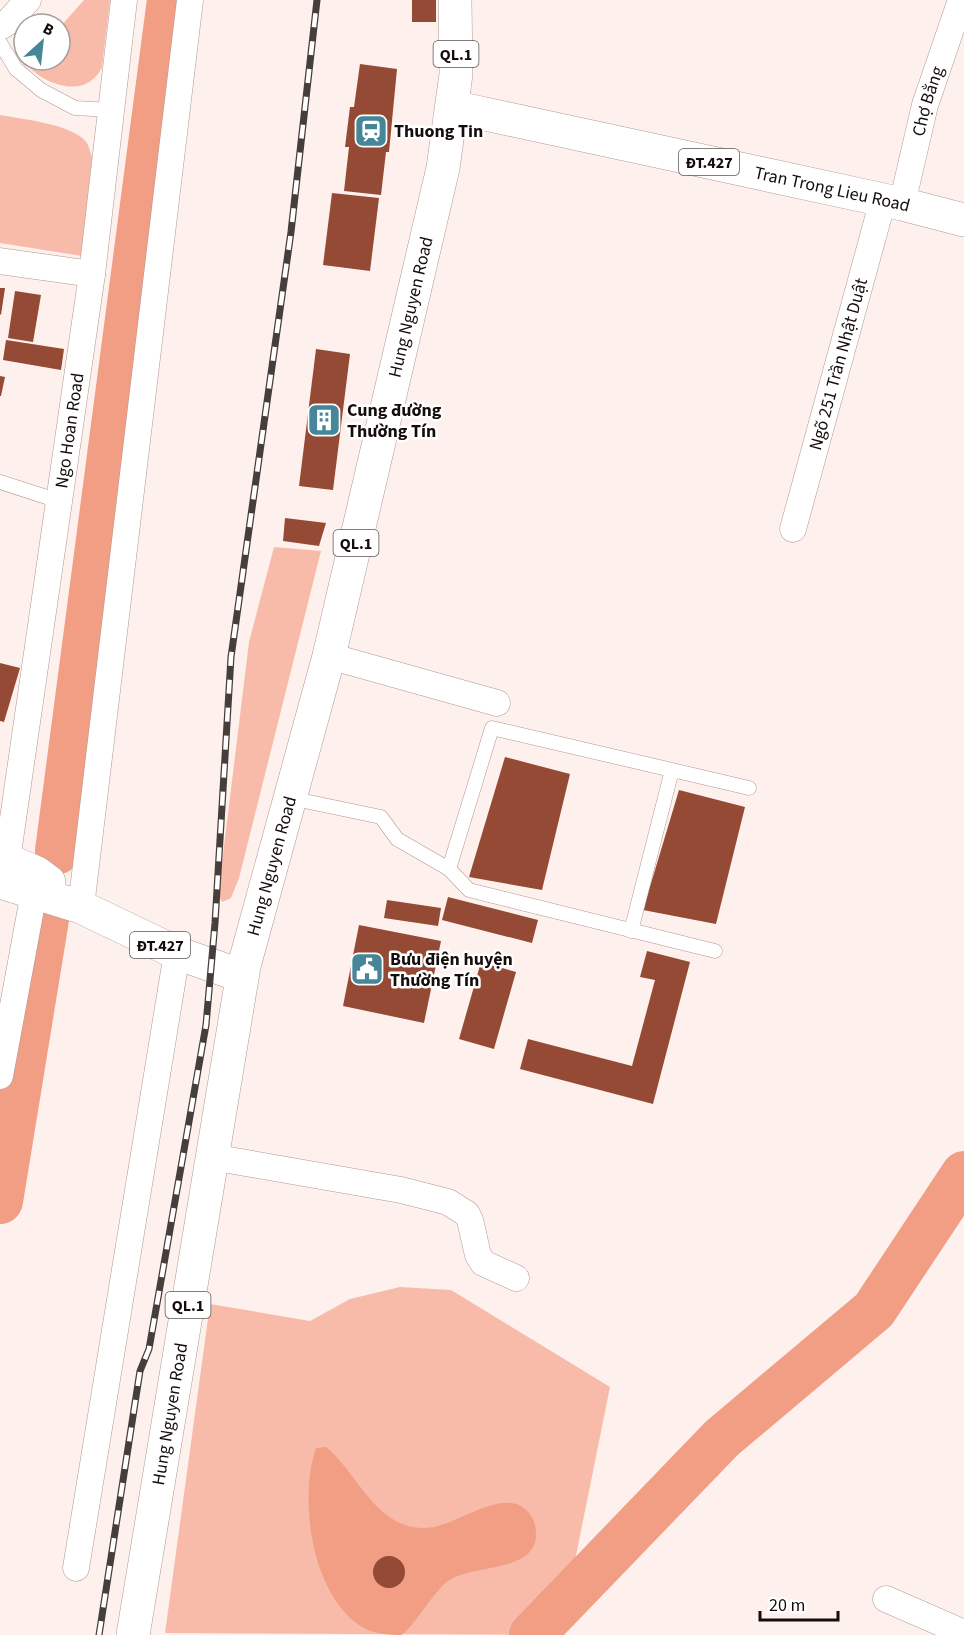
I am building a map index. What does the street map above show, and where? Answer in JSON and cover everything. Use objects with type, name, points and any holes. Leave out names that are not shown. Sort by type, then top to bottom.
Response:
[{"type":"main road","name":"QL.1","points":[[453,107],[456,74],[455,0]]},
{"type":"main road","name":"Tran Trong Lieu Road","points":[[453,107],[893,202],[964,220]]},
{"type":"main road","name":"Hung Nguyen Road","points":[[133,1635],[242,976],[329,656],[443,168],[453,107]]},
{"type":"main road","name":"ĐT.427","points":[[2,866],[177,953],[242,976]]},
{"type":"street","points":[[0,27],[28,0]]},
{"type":"street","name":"Ngo Hoan Road","points":[[2,866],[92,274],[124,0]]},
{"type":"street","points":[[81,907],[190,0]]},
{"type":"street","name":"Chợ Bằng","points":[[893,202],[961,0]]},
{"type":"street","name":"Ngõ 251 Trần Nhật Duật","points":[[794,529],[893,202]]},
{"type":"street","points":[[0,261],[92,274]]},
{"type":"street","points":[[329,656],[496,703]]},
{"type":"street","points":[[0,1076],[35,883]]},
{"type":"street","points":[[76,1568],[177,953]]},
{"type":"street","points":[[212,1157],[401,1190],[448,1202],[467,1214],[471,1220],[478,1255],[483,1263],[516,1278]]},
{"type":"street","points":[[886,1599],[964,1633]]},
{"type":"lane","points":[[0,43],[16,69],[41,90],[75,108],[110,110]]},
{"type":"lane","points":[[0,482],[59,501]]},
{"type":"lane","points":[[449,868],[492,728],[749,788]]},
{"type":"lane","points":[[631,931],[672,770]]},
{"type":"lane","points":[[290,798],[381,817],[397,839],[449,868],[469,890],[715,951]]},
{"type":"shaded area","points":[[84,0],[110,0],[102,67],[95,78],[85,84],[63,86],[34,72],[72,72],[72,14]]},
{"type":"shaded area","points":[[0,115],[59,127],[71,131],[87,143],[92,157],[82,256],[0,243]]},
{"type":"shaded area","points":[[274,547],[321,551],[239,878],[231,898],[222,902],[219,896],[220,879],[249,642]]},
{"type":"shaded area","points":[[400,1287],[451,1290],[610,1387],[560,1635],[165,1633],[210,1304],[310,1321],[350,1299]]},
{"type":"shaded area","points":[[326,1447],[380,1509],[407,1526],[424,1528],[437,1526],[493,1505],[506,1503],[518,1505],[528,1512],[535,1524],[536,1537],[532,1549],[524,1557],[513,1562],[471,1572],[448,1581],[401,1635],[366,1629],[348,1615],[333,1596],[314,1548],[310,1521],[311,1470],[316,1448]]},
{"type":"building","points":[[412,0],[436,0],[436,22],[412,22]]},
{"type":"building","points":[[360,64],[397,69],[389,152],[386,152],[381,195],[344,191],[349,147],[345,147],[350,107],[354,107]]},
{"type":"building","points":[[332,193],[379,198],[370,271],[323,265]]},
{"type":"building","points":[[0,288],[5,288],[1,315],[0,314]]},
{"type":"building","points":[[15,291],[41,295],[33,342],[8,338]]},
{"type":"building","points":[[6,340],[64,349],[61,370],[3,360]]},
{"type":"building","name":"Cung đường Thường Tín","points":[[316,349],[350,354],[333,490],[299,486]]},
{"type":"building","points":[[0,376],[5,377],[1,396],[0,396]]},
{"type":"building","points":[[285,518],[326,523],[319,546],[283,541]]},
{"type":"building","points":[[0,663],[20,668],[4,722],[0,721]]},
{"type":"building","points":[[505,757],[570,774],[542,890],[469,877]]},
{"type":"building","points":[[679,790],[745,807],[716,924],[643,910]]},
{"type":"building","points":[[448,897],[538,920],[532,943],[442,920]]},
{"type":"building","points":[[387,900],[441,908],[438,926],[384,918]]},
{"type":"building","points":[[359,925],[441,941],[424,1023],[343,1006]]},
{"type":"building","points":[[647,951],[690,962],[653,1104],[520,1069],[528,1039],[632,1066],[655,980],[640,977]]},
{"type":"building","points":[[481,962],[516,972],[494,1049],[459,1039]]},
{"type":"building","points":[[389,1556],[400,1561],[405,1572],[400,1583],[389,1588],[378,1583],[373,1572],[378,1561]]},
{"type":"waterway","points":[[58,851],[170,0]]},
{"type":"waterway","points":[[0,1201],[47,913]]},
{"type":"waterway","points":[[532,1635],[722,1438],[874,1310],[964,1174]]},
{"type":"railway","points":[[99,1635],[140,1371],[149,1349],[206,1025],[215,923],[231,657],[291,232],[317,0]]},
{"type":"place","name":"Thuong Tin","points":[[371,131]]},
{"type":"place","name":"Cung đường Thường Tín","points":[[324,420]]},
{"type":"place","name":"Bưu điện huyện Thường Tín","points":[[367,969]]}]
